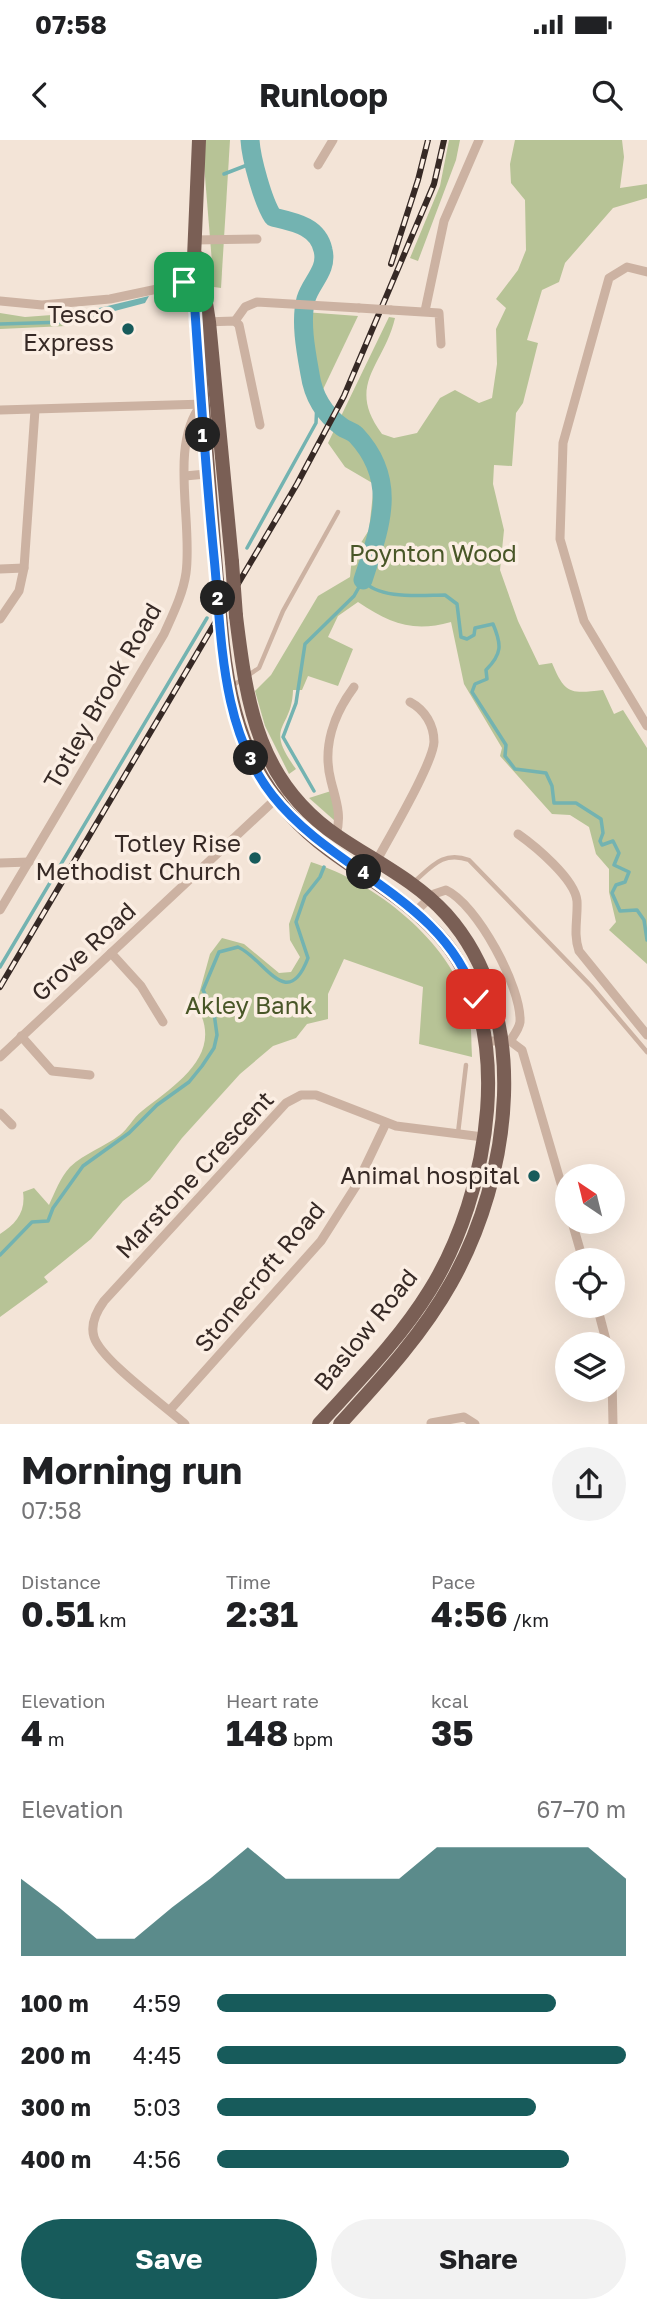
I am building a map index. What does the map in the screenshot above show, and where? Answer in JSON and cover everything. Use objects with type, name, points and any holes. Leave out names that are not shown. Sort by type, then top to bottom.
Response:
[{"type":"main road","points":[[199,140],[194,240],[202,322],[217,401],[244,680],[247,700],[259,738],[281,794],[336,835],[412,884],[445,913],[476,958],[495,1004],[506,1041],[493,1170],[475,1232],[442,1298],[401,1354],[340,1424]]},
{"type":"main road","name":"Baslow Road","points":[[202,322],[201,405],[221,629],[228,688],[247,749],[327,849],[369,875],[416,911],[449,947],[467,974],[482,1016],[486,1041],[488,1072],[483,1137],[465,1216],[430,1290],[397,1336],[319,1424]]},
{"type":"street","points":[[318,165],[334,140]]},
{"type":"street","points":[[425,312],[432,265],[444,221],[479,140]]},
{"type":"street","points":[[194,240],[257,236],[257,250]]},
{"type":"street","points":[[647,272],[627,267],[609,278],[563,443],[561,539],[584,621],[647,726]]},
{"type":"street","points":[[0,301],[42,305],[110,299],[199,281]]},
{"type":"street","points":[[235,321],[245,307],[265,301],[439,313],[441,344]]},
{"type":"street","points":[[202,322],[235,321]]},
{"type":"street","points":[[235,321],[243,333],[260,425]]},
{"type":"street","points":[[0,410],[201,405],[217,401]]},
{"type":"street","name":"Totley Brook Road","points":[[0,911],[164,634],[178,601],[186,575],[188,544],[185,476],[189,419],[201,405]]},
{"type":"street","points":[[0,619],[19,591],[24,568],[35,410]]},
{"type":"street","points":[[185,476],[206,474]]},
{"type":"street","points":[[0,569],[24,568]]},
{"type":"street","points":[[336,835],[339,811],[328,758],[337,710],[354,687]]},
{"type":"street","points":[[369,875],[433,749],[433,733],[425,713],[410,702]]},
{"type":"street","name":"Grove Road","points":[[0,1056],[281,794]]},
{"type":"street","points":[[518,834],[538,848],[572,887],[577,903],[576,943],[579,951],[647,1035]]},
{"type":"street","points":[[0,863],[29,862]]},
{"type":"street","points":[[416,911],[441,891],[452,892],[478,920],[512,986],[520,1018],[519,1028],[506,1041]]},
{"type":"street","points":[[111,953],[141,986],[163,1021]]},
{"type":"street","points":[[21,1036],[52,1071],[90,1075]]},
{"type":"street","points":[[486,1041],[506,1041],[522,1050],[555,1164]]},
{"type":"street","name":"Marstone Crescent","points":[[185,1424],[101,1350],[93,1332],[100,1306],[291,1100],[301,1095],[316,1095],[386,1123],[483,1137]]},
{"type":"street","points":[[0,1113],[12,1125]]},
{"type":"street","name":"Stonecroft Road","points":[[170,1410],[321,1241],[356,1186],[386,1123]]},
{"type":"street","points":[[613,1402],[613,1424]]},
{"type":"street","points":[[432,1423],[464,1417],[475,1424]]},
{"type":"lane","points":[[228,688],[259,668],[282,611],[338,512]]},
{"type":"lane","points":[[412,884],[443,857],[451,855],[470,860],[592,986],[647,1052]]},
{"type":"lane","points":[[458,1134],[466,1065]]},
{"type":"lane","points":[[493,1170],[511,1173]]},
{"type":"green space","points":[[202,140],[230,140],[221,288],[214,287]]},
{"type":"green space","points":[[449,140],[460,140],[456,160],[418,261],[410,258],[440,186]]},
{"type":"green space","name":"Poynton Wood","points":[[515,140],[622,140],[624,157],[620,188],[647,184],[647,198],[613,208],[565,263],[559,282],[542,290],[527,340],[538,343],[523,403],[516,413],[512,466],[494,465],[493,484],[504,530],[500,570],[518,621],[539,665],[552,663],[561,681],[570,690],[603,690],[614,714],[623,710],[647,748],[647,964],[609,930],[616,922],[609,892],[609,869],[596,854],[589,827],[570,815],[552,814],[500,756],[502,748],[464,684],[451,622],[425,626],[402,624],[381,616],[358,602],[338,616],[328,637],[353,649],[338,686],[308,676],[302,690],[293,690],[280,735],[286,754],[296,769],[289,774],[265,726],[255,691],[271,675],[318,596],[350,577],[352,557],[369,530],[374,484],[345,467],[328,443],[389,317],[395,318],[390,335],[370,375],[367,388],[371,417],[382,434],[394,438],[417,433],[440,398],[455,390],[479,403],[492,398],[497,364],[496,329],[506,308],[496,299],[518,270],[526,250],[525,200],[511,183],[510,164]]},
{"type":"green space","points":[[92,312],[92,317],[66,326],[0,329],[0,313],[25,317]]},
{"type":"green space","points":[[304,312],[358,316],[317,402],[310,377]]},
{"type":"green space","points":[[331,791],[338,816],[335,821],[309,798]]},
{"type":"green space","name":"Akley Bank","points":[[311,862],[335,871],[384,899],[407,917],[427,938],[459,983],[468,1008],[472,1057],[419,1044],[423,987],[344,959],[328,994],[328,1019],[307,1024],[296,1038],[273,1046],[240,1074],[182,1138],[150,1180],[123,1201],[91,1239],[44,1277],[48,1282],[0,1317],[0,1234],[19,1217],[23,1206],[23,1192],[34,1188],[49,1205],[70,1167],[120,1135],[139,1114],[182,1079],[193,1066],[201,1053],[205,1038],[204,1023],[196,1005],[210,954],[222,938],[244,944],[279,973],[291,972],[300,957],[290,940],[289,924]]},
{"type":"water","points":[[149,296],[145,303],[92,317],[95,309]]},
{"type":"waterway","points":[[250,140],[258,180],[273,217],[311,230],[323,250],[323,264],[308,293],[304,308],[304,336],[311,382],[325,410],[342,427],[353,432],[369,452],[378,470],[382,487],[380,523],[363,580]]},
{"type":"waterway","points":[[224,174],[255,162]]},
{"type":"waterway","points":[[0,324],[66,322],[97,312]]},
{"type":"waterway","points":[[247,548],[316,423],[317,402]]},
{"type":"waterway","points":[[314,791],[283,737],[296,703],[305,644],[354,596],[363,580],[389,594],[445,595],[457,604],[461,637],[467,639],[474,635],[475,628],[493,624],[496,631],[498,654],[486,670],[487,679],[475,684],[472,692],[506,745],[505,756],[515,769],[546,773],[552,786],[554,803],[576,803],[601,819],[602,845],[613,841],[619,853],[614,865],[629,872],[625,882],[616,885],[612,893],[620,911],[637,910],[644,920],[647,940]]},
{"type":"waterway","points":[[0,967],[207,618]]},
{"type":"waterway","points":[[0,1255],[32,1222],[48,1221],[53,1208],[83,1166],[129,1133],[157,1105],[189,1082],[202,1066],[214,1048],[217,1035],[214,1013],[203,990],[219,952],[238,947],[275,978],[284,982],[292,981],[300,974],[308,958],[296,922],[305,896],[320,877],[324,867]]},
{"type":"railway","points":[[391,264],[428,140]]},
{"type":"railway","points":[[0,987],[297,484],[344,396],[434,184],[444,140]]},
{"type":"place","name":"Tesco Express","points":[[128,329]]},
{"type":"place","name":"Totley Rise Methodist Church","points":[[255,858]]},
{"type":"place","name":"Animal hospital","points":[[534,1176]]},
{"type":"route","points":[[184,282],[193,281],[206,474],[228,688],[232,708],[247,749],[269,790],[300,825],[327,849],[400,897],[439,934],[467,974],[476,999]]}]
